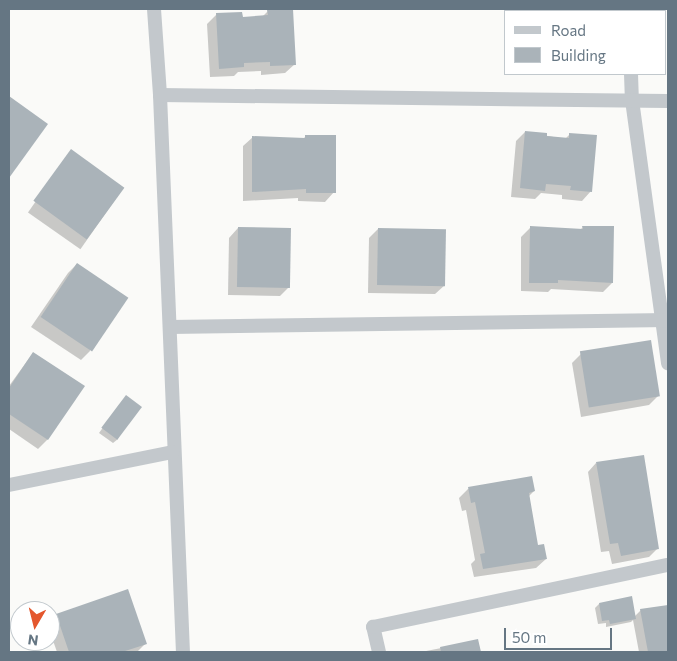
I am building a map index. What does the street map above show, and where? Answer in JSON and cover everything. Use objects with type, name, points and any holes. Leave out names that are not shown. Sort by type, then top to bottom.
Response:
[{"type":"street","points":[[154,9],[160,95],[170,327],[173,452],[183,652]]},
{"type":"street","points":[[631,75],[632,100],[665,320],[668,364]]},
{"type":"street","points":[[160,95],[668,101]]},
{"type":"street","points":[[170,327],[665,320]]},
{"type":"street","points":[[9,485],[173,452]]},
{"type":"street","points":[[379,652],[373,627],[668,565]]},
{"type":"building","points":[[293,9],[296,65],[270,66],[270,62],[244,63],[244,67],[219,69],[216,13],[242,12],[243,17],[268,15],[267,10]]},
{"type":"building","points":[[9,96],[48,124],[9,178]]},
{"type":"building","points":[[525,131],[569,138],[569,133],[597,135],[592,192],[570,190],[571,186],[546,184],[545,191],[520,188]]},
{"type":"building","points":[[305,135],[336,135],[336,193],[306,193],[306,189],[252,192],[252,136],[305,138]]},
{"type":"building","points":[[71,149],[124,188],[87,240],[33,201]]},
{"type":"building","points":[[530,226],[583,229],[582,226],[614,226],[613,283],[558,280],[558,283],[529,283]]},
{"type":"building","points":[[238,227],[291,228],[290,288],[237,287]]},
{"type":"building","points":[[378,228],[446,229],[445,286],[377,285]]},
{"type":"building","points":[[77,263],[128,298],[92,352],[41,317]]},
{"type":"building","points":[[651,340],[660,396],[589,408],[580,351]]},
{"type":"building","points":[[33,352],[85,386],[48,440],[9,414],[9,388]]},
{"type":"building","points":[[126,395],[142,407],[117,440],[101,428]]},
{"type":"building","points":[[644,455],[659,549],[621,556],[618,543],[610,544],[596,462]]},
{"type":"building","points":[[532,476],[535,491],[529,493],[538,545],[544,544],[547,559],[483,569],[480,554],[485,553],[475,502],[471,503],[468,487]]},
{"type":"building","points":[[128,589],[147,644],[122,652],[69,652],[60,626],[60,613]]},
{"type":"building","points":[[632,596],[636,619],[610,624],[609,620],[602,621],[599,603]]},
{"type":"building","points":[[668,605],[668,652],[648,652],[640,609]]},
{"type":"building","points":[[478,639],[481,652],[441,652],[440,647]]}]
